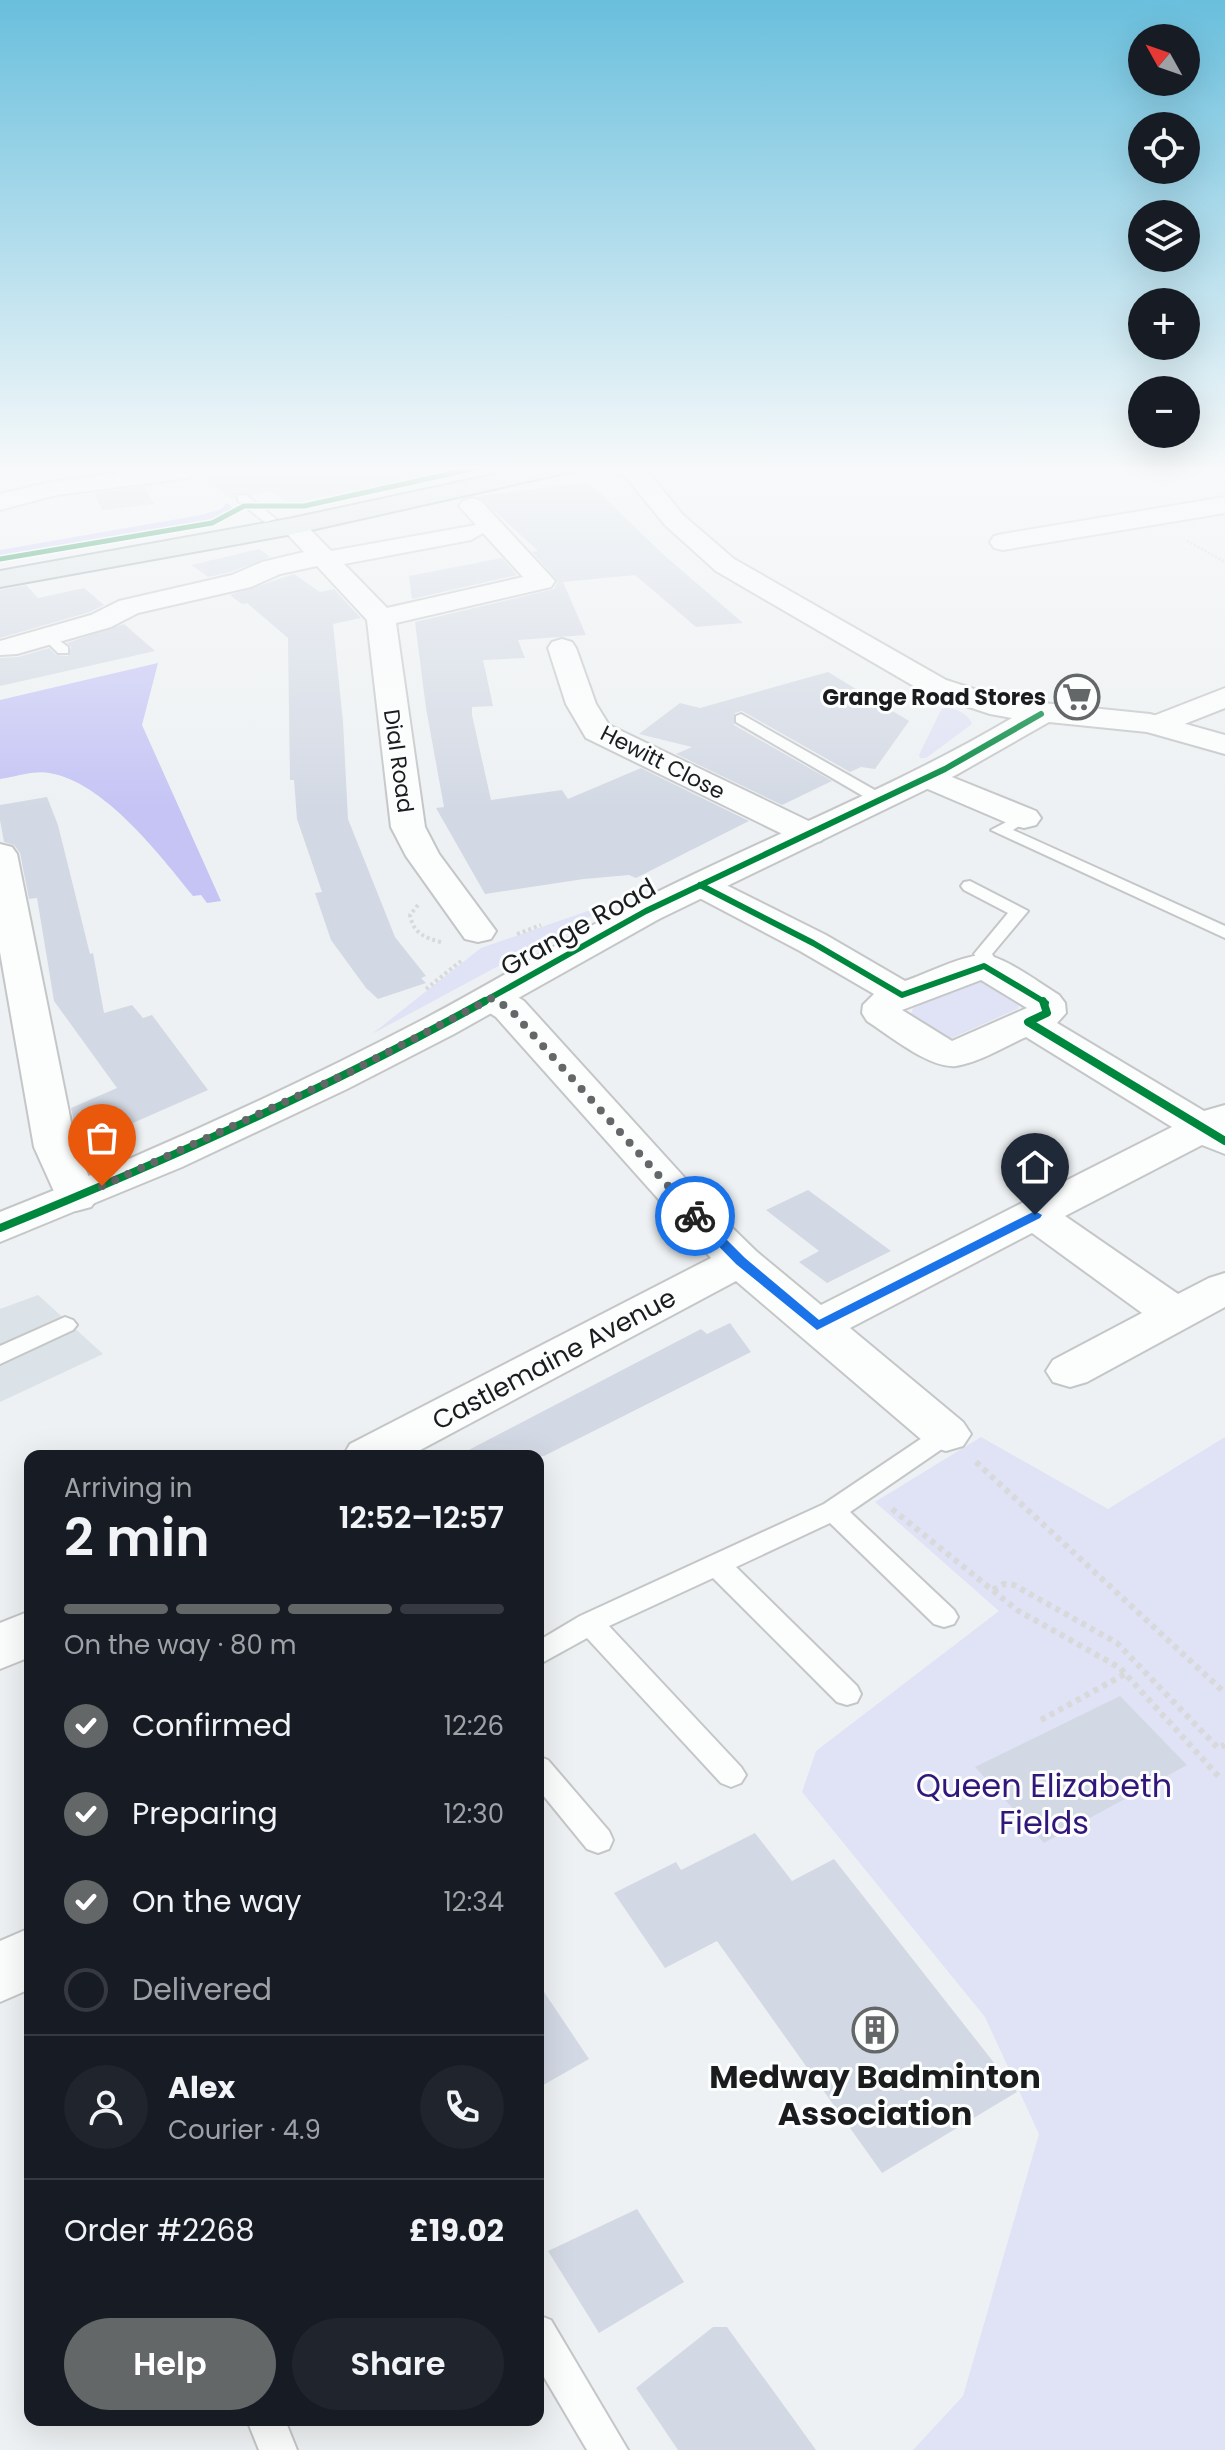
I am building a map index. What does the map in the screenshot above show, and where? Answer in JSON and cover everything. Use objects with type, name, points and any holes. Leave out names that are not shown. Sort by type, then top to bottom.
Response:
[{"type":"street","points":[[4,649],[56,643],[129,607],[243,580]]},
{"type":"street","points":[[345,580],[381,618],[540,580]]},
{"type":"street","points":[[751,580],[935,686],[992,705],[1041,714],[1159,725],[1225,745]]},
{"type":"street","name":"Dial Road","points":[[381,618],[408,827],[423,856],[478,931]]},
{"type":"street","name":"Hewitt Close","points":[[562,648],[585,716],[597,731],[809,834]]},
{"type":"street","points":[[1159,725],[1225,697]]},
{"type":"street","name":"Grange Road","points":[[0,1228],[76,1198],[348,1073],[492,998],[645,912],[927,777],[1041,714]]},
{"type":"street","points":[[927,777],[1024,818]]},
{"type":"street","points":[[0,854],[55,1147],[76,1198]]},
{"type":"street","points":[[700,885],[813,943],[902,995]]},
{"type":"street","points":[[991,967],[1046,1003],[1047,1013],[955,1054],[946,1054],[881,1013],[882,1005],[902,995],[972,968],[991,967]]},
{"type":"street","points":[[492,998],[510,1009],[698,1220],[740,1261],[946,1434]]},
{"type":"street","points":[[1028,1022],[1217,1128]]},
{"type":"street","points":[[817,1326],[1035,1215],[1217,1128]]},
{"type":"street","points":[[1035,1215],[1176,1315]]},
{"type":"street","name":"Castlemaine Avenue","points":[[379,1450],[740,1261]]},
{"type":"street","points":[[1070,1371],[1225,1288]]},
{"type":"street","points":[[0,1648],[24,1635]]},
{"type":"street","points":[[0,1974],[24,1960]]},
{"type":"lane","points":[[741,719],[881,800]]},
{"type":"lane","points":[[1024,818],[999,830],[1225,933]]},
{"type":"lane","points":[[970,886],[1019,911],[983,954],[991,967]]},
{"type":"lane","points":[[0,1356],[65,1325]]},
{"type":"lane","points":[[544,1650],[590,1623],[833,1511],[946,1434]]},
{"type":"lane","points":[[833,1511],[944,1617]]},
{"type":"lane","points":[[716,1564],[847,1694]]},
{"type":"lane","points":[[590,1623],[731,1775]]},
{"type":"lane","points":[[544,1775],[598,1840]]},
{"type":"lane","points":[[544,2343],[609,2450]]},
{"type":"lane","points":[[268,2426],[278,2450]]},
{"type":"path","points":[[946,1434],[1225,1693]]},
{"type":"path","points":[[866,1488],[1017,1610],[1120,1668],[1220,1778]]},
{"type":"path","points":[[993,1590],[1004,1584],[1014,1585],[1117,1643],[1218,1748],[1225,1745]]},
{"type":"path","points":[[1041,1720],[1125,1674]]},
{"type":"shaded area","points":[[158,663],[142,725],[221,901],[207,903],[201,895],[193,896],[129,822],[90,790],[69,779],[43,772],[0,779],[0,700]]},
{"type":"shaded area","points":[[38,1295],[103,1354],[0,1402],[0,1309]]},
{"type":"green space","points":[[942,708],[960,712],[972,724],[926,758],[920,758],[919,755]]},
{"type":"green space","points":[[602,906],[606,908],[372,1034],[481,948]]},
{"type":"green space","points":[[977,981],[984,981],[1016,1001],[1019,1008],[952,1038],[911,1014],[913,1008]]},
{"type":"green space","name":"Queen Elizabeth Fields","points":[[981,1437],[1108,1509],[1225,1437],[1225,2450],[913,2450],[963,2396],[1039,2134],[985,2017],[802,1792],[816,1751],[999,1611],[875,1502]]},
{"type":"building","points":[[275,580],[303,580],[320,592],[334,589],[361,618],[333,624],[343,722],[348,819],[395,937],[426,976],[421,978],[426,983],[378,999],[366,988],[331,940],[315,893],[322,892],[297,819],[294,780],[290,780],[288,638],[247,603],[242,604],[230,595]]},
{"type":"building","points":[[410,580],[494,580],[412,599]]},
{"type":"building","points":[[580,580],[563,582],[586,635],[518,640],[525,658],[483,660],[493,706],[472,707],[472,715],[491,800],[562,790],[568,799],[641,768],[749,821],[636,878],[629,875],[584,879],[485,894],[436,808],[444,807],[426,708],[415,622],[554,589],[558,581]]},
{"type":"building","points":[[641,580],[693,580],[743,623],[696,627]]},
{"type":"building","points":[[26,585],[38,598],[84,588],[104,605],[90,612],[0,638],[0,590]]},
{"type":"building","points":[[124,624],[155,651],[0,686],[0,658],[18,657],[49,648],[56,655],[68,656],[71,647],[67,643]]},
{"type":"building","points":[[828,672],[909,721],[875,769],[861,767],[850,772],[742,711],[735,713],[734,725],[832,781],[782,805],[676,754],[692,747],[639,734],[680,703],[700,708]]},
{"type":"building","points":[[47,797],[58,825],[90,954],[93,953],[104,1013],[132,1005],[143,1018],[152,1015],[208,1090],[83,1145],[78,1141],[71,1108],[117,1088],[54,1001],[37,898],[29,899],[20,853],[14,845],[4,842],[0,820],[0,805]]},
{"type":"building","points":[[808,1190],[891,1251],[827,1283],[799,1262],[819,1251],[766,1210]]},
{"type":"building","points":[[730,1323],[751,1352],[544,1456],[544,1450],[469,1450],[701,1329],[707,1334]]},
{"type":"building","points":[[1120,1696],[1187,1765],[1044,1843],[975,1767]]},
{"type":"building","name":"Medway Badminton Association","points":[[755,1833],[792,1881],[834,1859],[1017,2092],[882,2173],[717,1941],[665,1968],[614,1893],[676,1862],[681,1870]]},
{"type":"building","points":[[544,1992],[589,2059],[544,2085]]},
{"type":"building","points":[[637,2209],[684,2282],[599,2333],[548,2251]]},
{"type":"building","points":[[713,2327],[727,2327],[816,2450],[678,2450],[636,2388]]},
{"type":"cycle path","points":[[0,1228],[167,1158],[332,1081],[440,1026],[646,911],[945,769],[1041,714]]},
{"type":"cycle path","points":[[700,885],[813,943],[902,995],[984,966],[1046,1003],[1047,1013],[1028,1022],[1225,1141]]},
{"type":"way so far","points":[[102,1186],[348,1073],[492,998],[510,1009],[695,1216]]},
{"type":"place","name":"Grange Road Stores","points":[[1077,697]]},
{"type":"place","name":"Medway Badminton Association","points":[[875,2030]]},
{"type":"route","points":[[695,1216],[740,1261],[817,1326],[1035,1215]]}]
